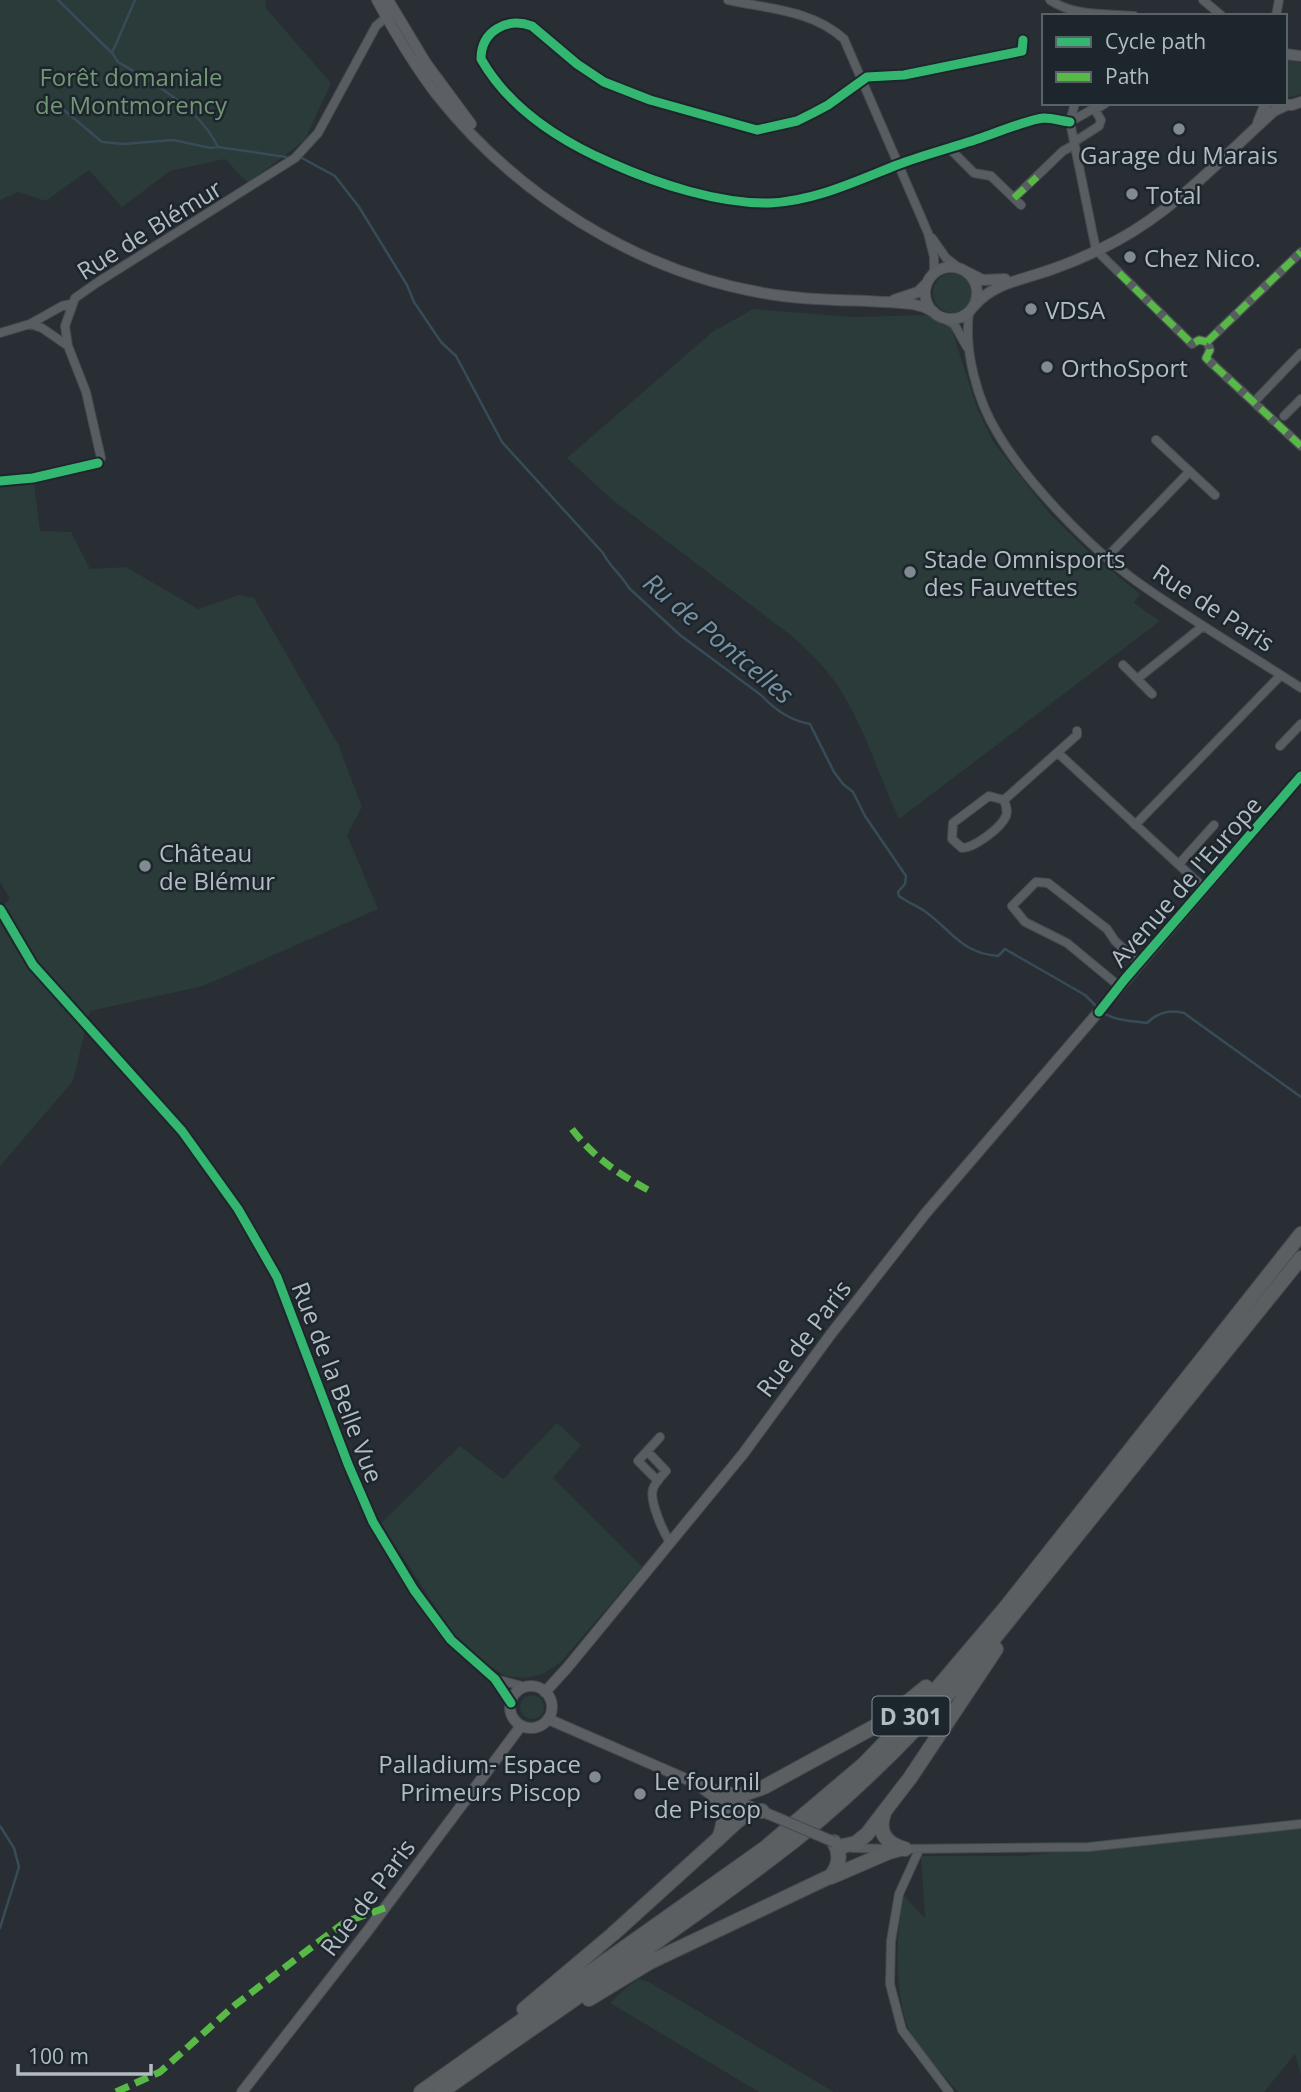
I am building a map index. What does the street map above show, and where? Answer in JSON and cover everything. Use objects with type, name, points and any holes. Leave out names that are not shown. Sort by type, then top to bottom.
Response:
[{"type":"highway","name":"D 301","points":[[421,2092],[787,1831],[855,1772],[934,1692],[1006,1607],[1301,1234]]},
{"type":"highway","name":"D 301","points":[[441,2092],[774,1857],[829,1811],[925,1720],[1301,1258]]},
{"type":"highway","points":[[823,1881],[836,1868],[839,1844],[850,1846],[862,1839],[910,1778],[1057,1561]]},
{"type":"highway","points":[[711,1790],[729,1796],[745,1795],[776,1781],[895,1714],[917,1696],[1006,1607]]},
{"type":"highway","points":[[770,1815],[764,1808],[764,1797],[767,1789],[776,1781]]},
{"type":"highway","points":[[711,1790],[724,1810],[719,1838]]},
{"type":"highway","points":[[888,1806],[881,1824],[883,1835],[892,1844],[908,1850]]},
{"type":"highway","points":[[414,2092],[569,1972],[750,1813],[770,1815]]},
{"type":"highway","points":[[486,2060],[650,1962],[889,1852],[908,1850]]},
{"type":"street","points":[[377,0],[392,18]]},
{"type":"street","points":[[388,0],[392,18],[411,58],[438,96],[478,141],[509,168],[556,206],[588,226],[639,253],[739,288],[790,297],[912,304],[937,315],[956,318],[972,309],[985,293],[997,286],[1052,269],[1095,248],[1172,202],[1208,175],[1274,111],[1287,105]]},
{"type":"street","points":[[728,0],[811,17],[829,26],[844,39],[928,233],[934,257],[934,272]]},
{"type":"street","points":[[1051,0],[1059,6],[1080,12],[1106,14]]},
{"type":"street","points":[[1203,0],[1220,14]]},
{"type":"street","name":"Rue de Blémur","points":[[0,481],[33,478],[98,463],[101,458],[86,392],[68,346],[65,326],[71,304],[75,298],[98,282],[295,158],[318,133],[376,26],[392,18]]},
{"type":"street","points":[[1023,40],[1023,51],[904,75],[867,77],[828,106],[797,121],[757,130],[650,100],[604,82],[577,64],[532,26],[523,23],[513,22],[497,29],[484,41],[481,59],[491,76],[513,102],[546,127],[592,155],[638,175],[693,192],[770,203],[848,186],[897,164],[1042,118],[1070,122],[1103,105]]},
{"type":"street","points":[[1289,104],[1301,113]]},
{"type":"street","points":[[1074,105],[1070,122],[1095,248],[1192,344],[1199,340],[1207,342]]},
{"type":"street","points":[[1249,136],[1265,105]]},
{"type":"street","points":[[1014,198],[1063,150],[1099,126],[1101,120],[1095,110]]},
{"type":"street","points":[[949,148],[974,173],[991,176],[1021,205]]},
{"type":"street","points":[[928,233],[946,258],[983,280],[1000,280],[1095,248]]},
{"type":"street","points":[[1207,342],[1301,253]]},
{"type":"street","points":[[888,301],[918,292],[934,272],[942,268],[963,269],[973,277],[978,291],[972,309]]},
{"type":"street","points":[[926,284],[926,300],[937,315]]},
{"type":"street","points":[[0,333],[30,324],[62,306],[71,304]]},
{"type":"street","name":"Rue de Paris","points":[[970,353],[972,309]]},
{"type":"street","name":"Rue de Paris","points":[[937,315],[954,324],[970,353],[982,398],[998,435],[1043,492],[1107,557],[1135,580],[1301,688]]},
{"type":"street","points":[[30,324],[42,328],[68,346]]},
{"type":"street","points":[[1207,342],[1210,350],[1206,358],[1301,446]]},
{"type":"street","points":[[1254,402],[1301,353]]},
{"type":"street","points":[[1284,416],[1301,399]]},
{"type":"street","points":[[1156,440],[1215,495]]},
{"type":"street","points":[[1107,557],[1189,471]]},
{"type":"street","points":[[1138,679],[1203,626]]},
{"type":"street","points":[[1123,665],[1152,694]]},
{"type":"street","points":[[1135,825],[1281,675]]},
{"type":"street","points":[[1280,746],[1301,724]]},
{"type":"street","points":[[1004,800],[1058,753],[1077,735],[1077,731]]},
{"type":"street","points":[[1058,753],[1204,888]]},
{"type":"street","name":"Avenue de l'Europe","points":[[1099,1012],[1301,776]]},
{"type":"street","points":[[989,796],[1004,800],[1007,808],[1003,821],[975,845],[961,848],[956,845],[951,838],[953,823],[989,796]]},
{"type":"street","points":[[1179,864],[1214,825]]},
{"type":"street","points":[[1119,986],[1067,943],[1025,922],[1012,906],[1036,882],[1048,883],[1107,929],[1115,941],[1139,963]]},
{"type":"street","name":"Rue de la Belle Vue","points":[[0,909],[33,965],[182,1131],[238,1209],[277,1278],[373,1522],[414,1590],[451,1640],[495,1679],[511,1703]]},
{"type":"street","name":"Rue de Paris","points":[[545,1692],[743,1454],[831,1334],[925,1214],[1099,1012]]},
{"type":"street","points":[[658,1481],[638,1461],[660,1437]]},
{"type":"street","points":[[647,1451],[667,1471],[653,1487],[652,1495],[662,1531],[670,1542]]},
{"type":"street","name":"Rue de la Belle Vue","points":[[495,1679],[526,1687]]},
{"type":"street","points":[[533,1686],[545,1692],[551,1702],[548,1719],[533,1728],[521,1726],[512,1716],[511,1703],[516,1693],[533,1686]]},
{"type":"street","points":[[548,1719],[839,1844],[908,1850],[1089,1847],[1301,1824]]},
{"type":"street","name":"Rue de Paris","points":[[242,2092],[366,1933],[521,1726]]},
{"type":"street","points":[[908,1850],[891,1941],[890,1984],[902,2030],[948,2092]]},
{"type":"green space","name":"Forêt domaniale de Montmorency","points":[[0,0],[266,0],[265,7],[331,83],[305,140],[248,183],[225,159],[170,171],[122,207],[89,170],[46,201],[18,192],[0,200]]},
{"type":"green space","points":[[1287,60],[1301,63],[1301,94],[1287,98]]},
{"type":"green space","points":[[953,273],[967,279],[973,293],[967,307],[953,313],[939,307],[933,293],[939,279]]},
{"type":"green space","name":"Stade Omnisports des Fauvettes","points":[[753,309],[853,317],[928,315],[951,327],[977,408],[994,443],[1051,515],[1091,554],[1140,594],[1134,603],[1160,621],[899,819],[851,709],[838,686],[820,664],[793,637],[610,498],[567,458],[717,328]]},
{"type":"green space","points":[[34,483],[40,531],[71,532],[90,569],[126,567],[198,609],[239,595],[254,598],[338,744],[362,807],[347,835],[378,909],[203,986],[90,1011],[73,1081],[0,1166],[0,908],[10,899],[0,882],[0,487]]},
{"type":"green space","points":[[557,1423],[581,1445],[553,1478],[642,1567],[561,1662],[543,1674],[525,1678],[505,1676],[480,1660],[452,1633],[381,1523],[460,1446],[503,1479]]},
{"type":"green space","points":[[532,1695],[543,1702],[544,1707],[537,1718],[532,1719],[521,1712],[520,1707],[527,1696]]},
{"type":"green space","points":[[1301,1827],[1301,2075],[1295,2054],[1264,2092],[958,2092],[915,2041],[908,2027],[899,1990],[898,1949],[904,1896],[925,1918],[921,1856],[1022,1856]]},
{"type":"green space","points":[[638,1979],[649,1982],[834,2092],[759,2092],[610,2003]]},
{"type":"waterway","points":[[58,0],[112,53]]},
{"type":"waterway","name":"Ru de Pontcelles","points":[[135,0],[112,53],[118,62],[161,88],[188,109],[200,120],[218,147],[286,157]]},
{"type":"waterway","name":"Ru de Pontcelles","points":[[52,100],[102,142],[124,144],[173,140],[218,147]]},
{"type":"waterway","name":"Ru de Pontcelles","points":[[302,158],[335,176],[359,207],[407,285],[414,302],[441,342],[456,356],[502,442],[603,553],[629,588],[680,635],[778,710],[810,724],[834,772],[853,792],[865,816],[906,876],[905,884],[898,892],[899,896],[933,917],[965,945],[985,954],[998,956],[1005,949],[1085,995],[1095,1005]]},
{"type":"waterway","name":"Ru de Pontcelles","points":[[1105,1014],[1147,1023],[1164,1013],[1184,1013],[1301,1097]]},
{"type":"waterway","points":[[0,1826],[14,1848],[19,1867],[0,1928]]},
{"type":"marked path","points":[[1014,198],[1037,177]]},
{"type":"marked path","points":[[1207,342],[1301,252]]},
{"type":"marked path","points":[[1119,273],[1192,344],[1199,340],[1207,342],[1210,350],[1206,358],[1301,446]]},
{"type":"marked path","points":[[572,1129],[589,1149],[608,1165],[652,1192]]},
{"type":"marked path","points":[[116,2092],[160,2072],[235,2005],[345,1922],[385,1908]]},
{"type":"cycle path","points":[[1023,40],[1022,51],[904,75],[867,77],[828,105],[797,121],[757,130],[650,100],[604,82],[577,64],[532,26],[513,23],[497,29],[485,41],[481,59],[506,93],[521,108],[573,144],[649,178],[730,200],[770,203],[803,198],[1037,119],[1070,122]]},
{"type":"cycle path","points":[[0,481],[33,478],[98,463]]},
{"type":"cycle path","points":[[1099,1012],[1301,776]]},
{"type":"cycle path","points":[[0,909],[33,965],[182,1131],[238,1209],[277,1277],[348,1464],[373,1522],[414,1590],[451,1640],[495,1679],[511,1703]]},
{"type":"place","name":"Garage du Marais","points":[[1179,129]]},
{"type":"place","name":"Total","points":[[1132,194]]},
{"type":"place","name":"Chez Nico.","points":[[1130,257]]},
{"type":"place","name":"VDSA","points":[[1031,309]]},
{"type":"place","name":"OrthoSport","points":[[1047,367]]},
{"type":"place","name":"Stade Omnisports des Fauvettes","points":[[910,572]]},
{"type":"place","name":"Château de Blémur","points":[[145,866]]},
{"type":"place","name":"Palladium- Espace Primeurs Piscop","points":[[595,1777]]},
{"type":"place","name":"Le fournil de Piscop","points":[[640,1794]]}]
